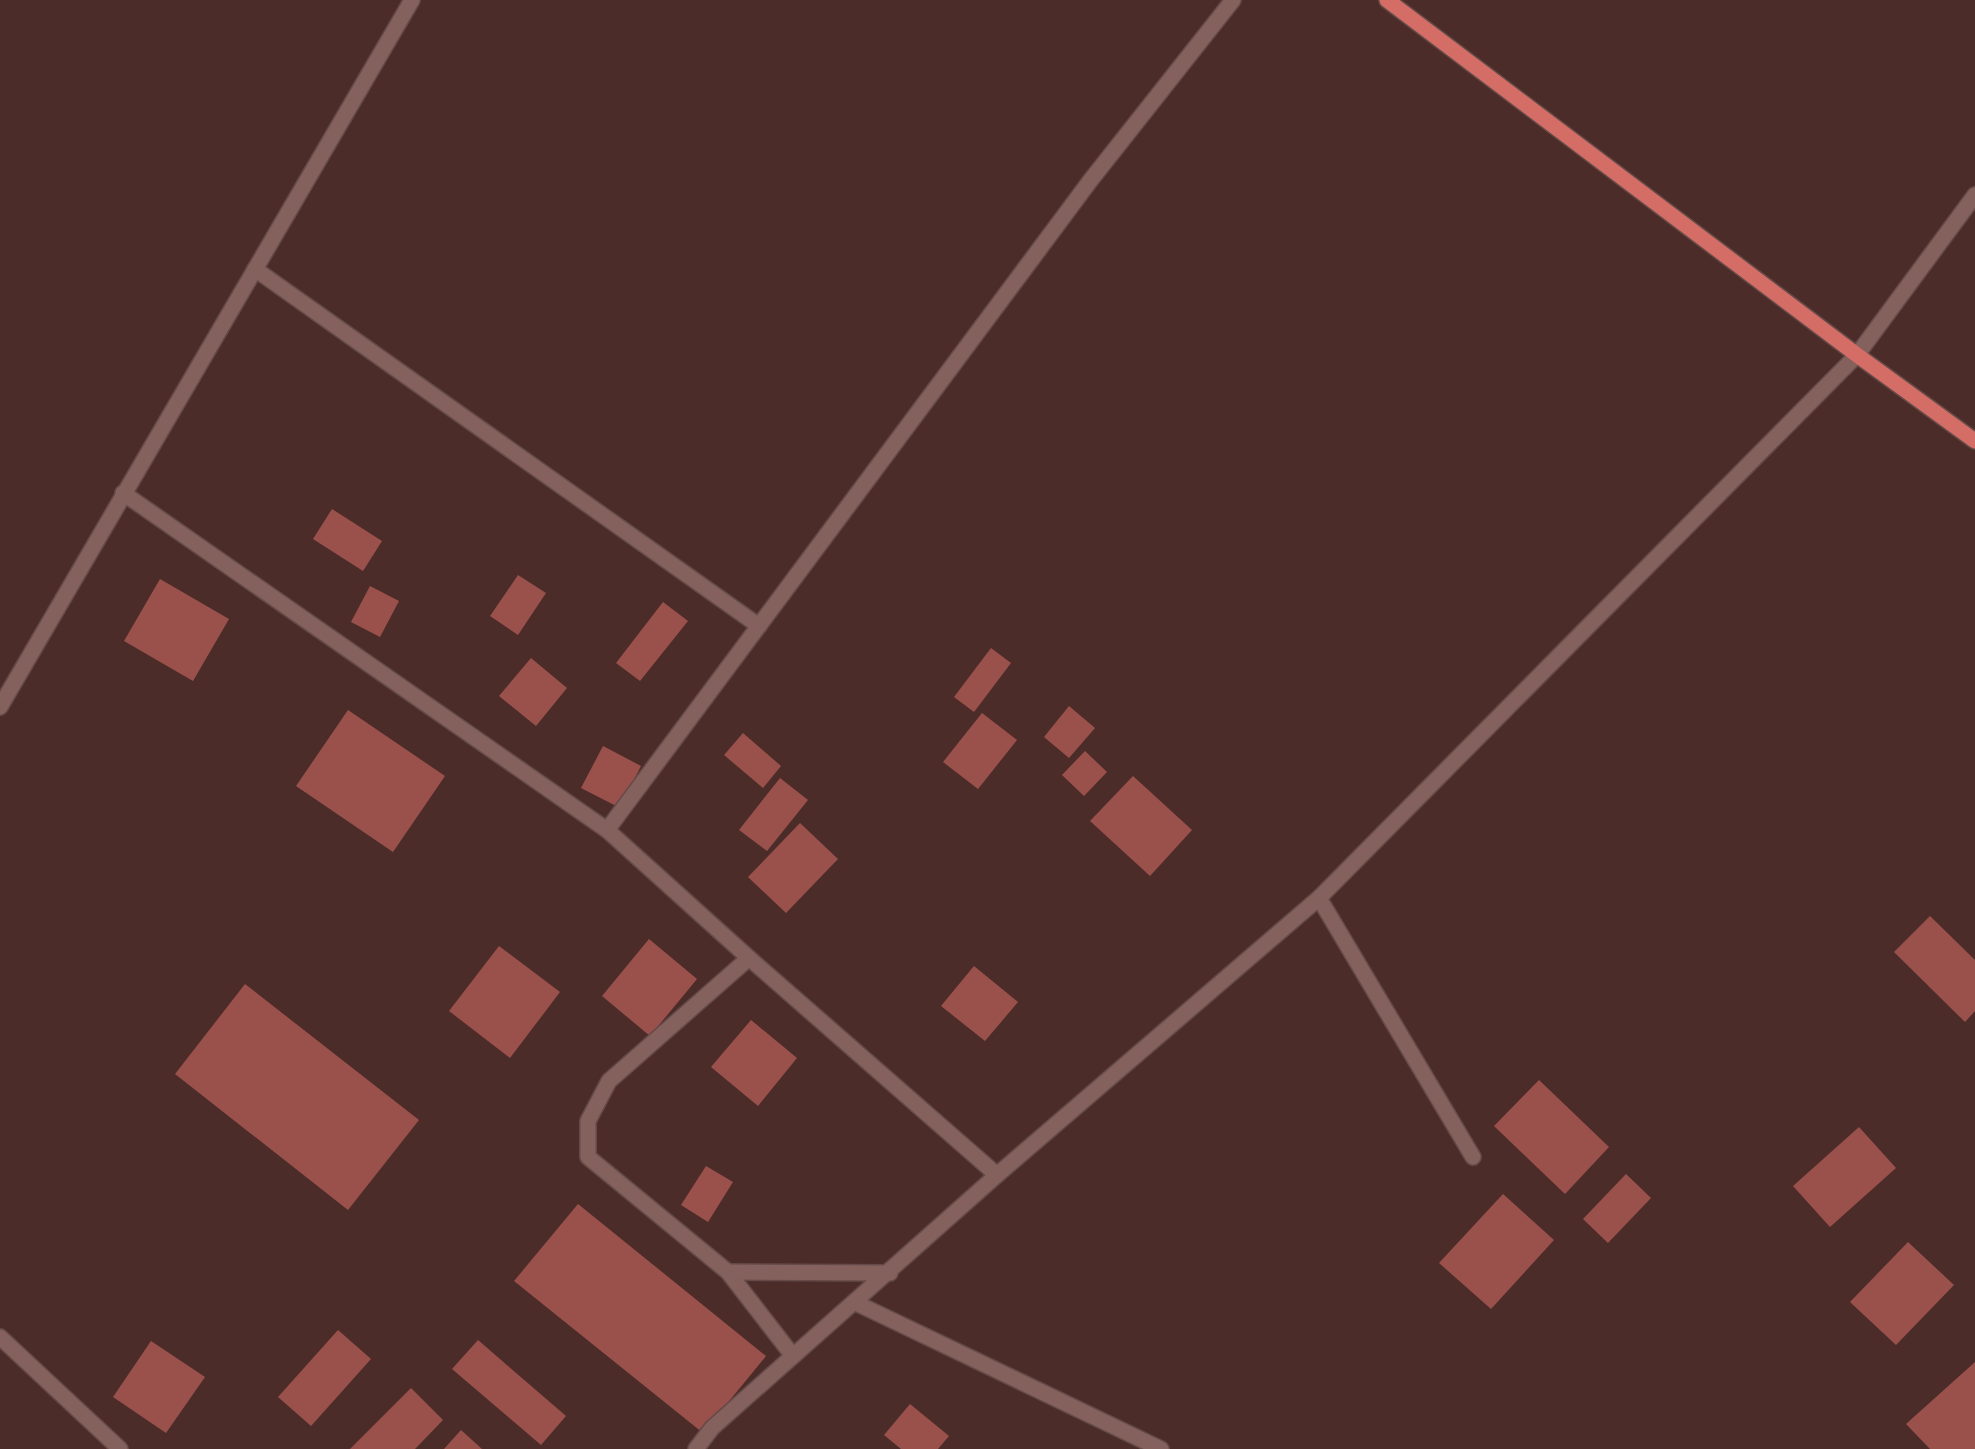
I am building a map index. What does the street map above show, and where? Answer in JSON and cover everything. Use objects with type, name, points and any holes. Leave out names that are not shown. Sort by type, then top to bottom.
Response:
[{"type":"highway","points":[[1387,0],[1857,355],[1975,441]]},
{"type":"street","points":[[0,707],[412,0]]},
{"type":"street","points":[[607,830],[1084,189],[1233,0]]},
{"type":"street","points":[[696,1449],[712,1428],[890,1272],[997,1175],[1319,898],[1857,355],[1975,195]]},
{"type":"street","points":[[255,269],[759,626]]},
{"type":"street","points":[[123,493],[607,830],[749,958],[997,1175]]},
{"type":"street","points":[[1319,898],[1473,1157]]},
{"type":"street","points":[[749,958],[609,1081],[588,1121],[588,1157],[728,1272],[793,1356]]},
{"type":"street","points":[[728,1272],[890,1272]]},
{"type":"street","points":[[854,1302],[1161,1449]]},
{"type":"street","points":[[0,1337],[120,1449]]},
{"type":"building","points":[[332,509],[382,541],[363,571],[313,539]]},
{"type":"building","points":[[518,575],[546,593],[518,635],[490,616]]},
{"type":"building","points":[[160,579],[229,619],[193,681],[124,641]]},
{"type":"building","points":[[370,586],[399,601],[380,637],[351,622]]},
{"type":"building","points":[[663,602],[688,621],[640,681],[616,663]]},
{"type":"building","points":[[991,648],[1011,663],[974,712],[954,697]]},
{"type":"building","points":[[531,658],[567,688],[536,726],[499,696]]},
{"type":"building","points":[[1069,706],[1095,728],[1069,758],[1044,737]]},
{"type":"building","points":[[348,710],[445,776],[393,852],[296,786]]},
{"type":"building","points":[[982,713],[1017,740],[978,789],[943,762]]},
{"type":"building","points":[[743,733],[781,766],[763,788],[724,755]]},
{"type":"building","points":[[603,746],[641,766],[620,808],[581,788]]},
{"type":"building","points":[[1085,751],[1107,772],[1084,796],[1062,775]]},
{"type":"building","points":[[1133,776],[1192,830],[1150,876],[1090,821]]},
{"type":"building","points":[[780,778],[808,800],[767,851],[739,830]]},
{"type":"building","points":[[800,823],[838,859],[786,913],[748,877]]},
{"type":"building","points":[[1930,916],[1975,960],[1975,1011],[1965,1022],[1894,952]]},
{"type":"building","points":[[649,939],[697,979],[650,1036],[602,996]]},
{"type":"building","points":[[499,946],[560,992],[510,1058],[449,1011]]},
{"type":"building","points":[[974,966],[1018,1002],[985,1041],[941,1006]]},
{"type":"building","points":[[245,984],[419,1120],[348,1210],[175,1074]]},
{"type":"building","points":[[751,1020],[797,1058],[758,1106],[711,1067]]},
{"type":"building","points":[[1539,1080],[1609,1147],[1565,1194],[1494,1126]]},
{"type":"building","points":[[1859,1127],[1896,1168],[1830,1227],[1793,1186]]},
{"type":"building","points":[[706,1166],[733,1182],[708,1222],[681,1205]]},
{"type":"building","points":[[1626,1174],[1651,1198],[1608,1243],[1583,1219]]},
{"type":"building","points":[[1503,1194],[1554,1240],[1491,1309],[1439,1263]]},
{"type":"building","points":[[578,1204],[766,1356],[703,1433],[514,1281]]},
{"type":"building","points":[[1908,1242],[1954,1285],[1896,1345],[1850,1302]]},
{"type":"building","points":[[338,1330],[371,1359],[311,1426],[278,1397]]},
{"type":"building","points":[[478,1340],[566,1416],[541,1445],[452,1369]]},
{"type":"building","points":[[151,1341],[205,1377],[166,1433],[113,1397]]},
{"type":"building","points":[[1975,1362],[1975,1449],[1930,1449],[1906,1424]]},
{"type":"building","points":[[411,1388],[443,1420],[415,1449],[350,1449]]},
{"type":"building","points":[[910,1404],[949,1436],[938,1449],[901,1449],[884,1435]]},
{"type":"building","points":[[461,1430],[482,1449],[444,1449]]}]
